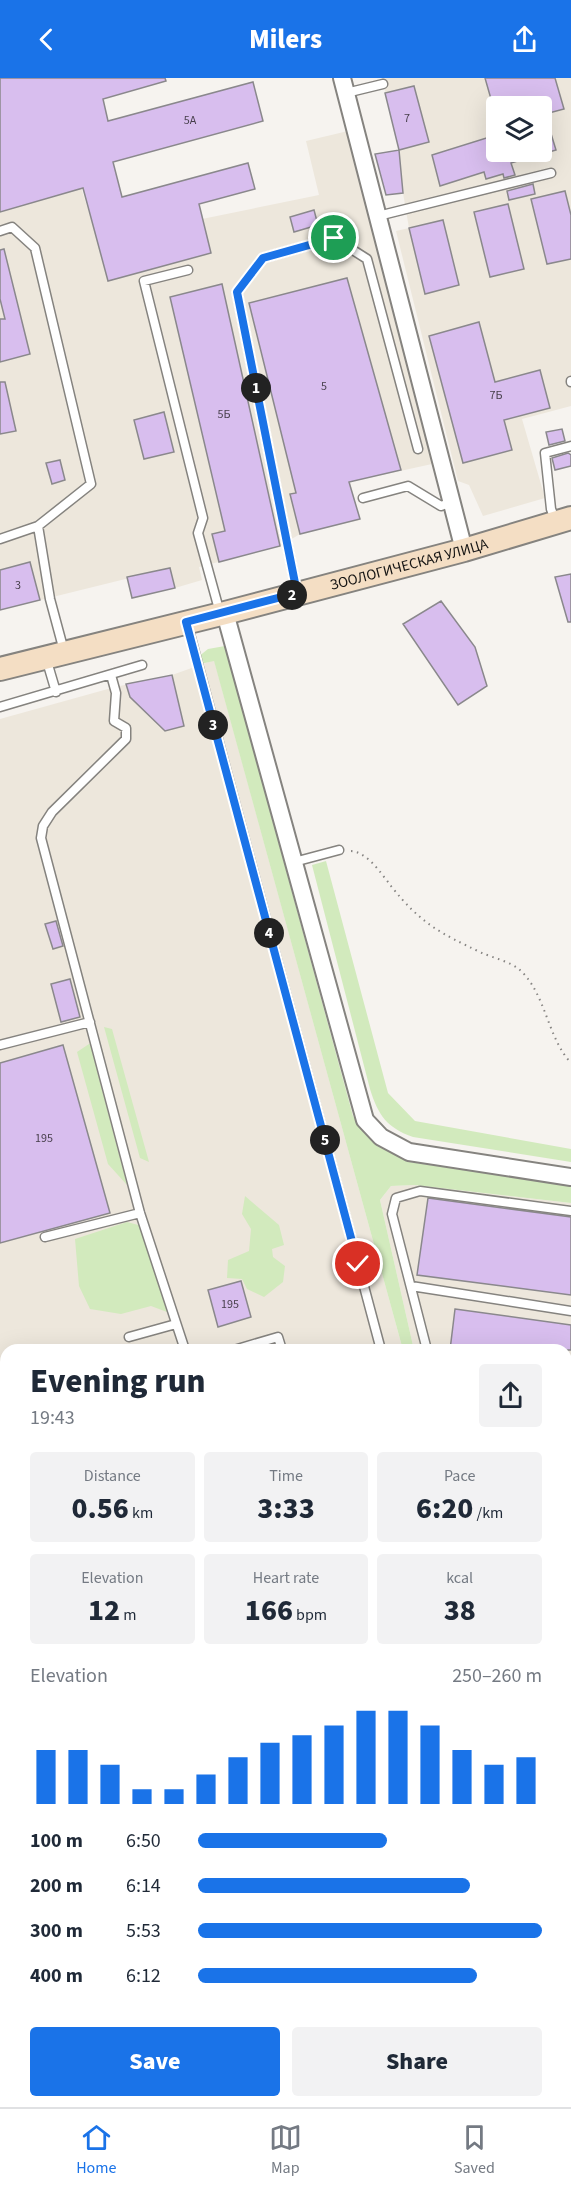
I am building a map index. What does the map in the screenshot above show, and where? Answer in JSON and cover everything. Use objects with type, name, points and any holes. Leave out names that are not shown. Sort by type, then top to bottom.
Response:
[{"type":"street","points":[[344,85],[464,550]]},
{"type":"street","name":"ЗООЛОГИЧЕСКАЯ УЛИЦА","points":[[0,669],[464,550],[563,520]]},
{"type":"street","points":[[223,613],[365,1120],[381,1137],[409,1152],[571,1177]]},
{"type":"lane","points":[[344,85],[383,84]]},
{"type":"lane","points":[[378,216],[551,173]]},
{"type":"lane","points":[[0,231],[12,227],[35,248],[91,484],[38,526],[0,539]]},
{"type":"lane","points":[[297,593],[237,292],[263,258],[334,238],[367,260],[418,449]]},
{"type":"lane","points":[[188,270],[144,281],[203,518],[198,533],[223,613]]},
{"type":"lane","points":[[563,520],[551,509],[545,453],[571,446]]},
{"type":"lane","points":[[363,498],[408,486],[441,506],[452,502]]},
{"type":"lane","points":[[38,526],[50,599],[56,692]]},
{"type":"lane","points":[[186,622],[379,1344]]},
{"type":"lane","points":[[0,706],[142,666]]},
{"type":"lane","points":[[111,675],[116,693],[114,721],[126,728],[126,739],[52,812],[43,826],[41,838],[140,1213],[183,1344]]},
{"type":"lane","points":[[294,862],[339,850]]},
{"type":"lane","points":[[0,1046],[90,1022]]},
{"type":"lane","points":[[426,1344],[392,1214],[396,1198],[420,1191],[571,1211]]},
{"type":"lane","points":[[45,1237],[140,1213]]},
{"type":"lane","points":[[411,1286],[571,1311]]},
{"type":"lane","points":[[129,1337],[176,1324]]},
{"type":"lane","points":[[254,1344],[278,1337],[280,1344]]},
{"type":"path","points":[[339,850],[358,851],[378,869],[412,912],[432,929],[519,969],[533,987],[554,1034],[571,1063]]},
{"type":"shaded area","points":[[382,78],[571,78],[571,406],[522,419],[545,498],[483,516],[469,485],[458,481],[396,231],[409,228],[403,193],[386,195],[375,154],[399,150]]},
{"type":"shaded area","points":[[348,131],[432,464],[350,482],[360,520],[300,534],[280,546],[199,567],[202,580],[175,588],[170,568],[0,610],[0,147],[65,138],[102,253],[202,219],[319,195],[306,141]]},
{"type":"shaded area","points":[[214,660],[401,1344],[0,1344],[0,719],[115,687],[172,675]]},
{"type":"shaded area","points":[[414,1185],[571,1203],[571,1344],[413,1344],[380,1200],[391,1186]]},
{"type":"green space","points":[[225,646],[353,1116],[363,1132],[377,1146],[410,1162],[571,1186],[571,1203],[414,1185],[391,1186],[380,1200],[413,1344],[401,1344],[214,661],[200,664],[198,657],[208,649]]},
{"type":"green space","points":[[326,861],[388,1093],[415,1121],[571,1149],[571,1162],[413,1137],[390,1125],[380,1113],[370,1089],[312,865]]},
{"type":"green space","points":[[104,1027],[112,1029],[149,1162],[140,1158]]},
{"type":"green space","points":[[89,1044],[127,1185],[108,1164],[77,1052]]},
{"type":"green space","points":[[245,1196],[279,1225],[284,1245],[272,1249],[273,1257],[285,1266],[283,1282],[264,1297],[247,1289],[242,1279],[227,1278],[228,1260],[249,1251],[251,1229],[242,1214]]},
{"type":"green space","points":[[127,1222],[142,1226],[167,1312],[151,1306],[121,1314],[90,1309],[79,1286],[75,1239]]},
{"type":"building","points":[[0,78],[165,78],[166,81],[103,99],[108,121],[253,82],[263,121],[113,162],[122,197],[248,163],[255,189],[199,204],[211,253],[108,281],[83,188],[0,212]]},
{"type":"building","points":[[485,78],[555,78],[564,109],[552,112],[552,96],[490,96]]},
{"type":"building","points":[[414,86],[429,142],[399,150],[385,93]]},
{"type":"building","points":[[552,137],[556,150],[552,151]]},
{"type":"building","points":[[486,138],[486,162],[514,162],[511,163],[515,175],[504,178],[503,174],[486,179],[484,172],[440,186],[432,155]]},
{"type":"building","points":[[399,150],[403,193],[386,195],[375,154]]},
{"type":"building","points":[[533,184],[535,194],[509,200],[507,191]]},
{"type":"building","points":[[565,191],[571,215],[571,259],[547,264],[531,199]]},
{"type":"building","points":[[508,204],[524,269],[490,277],[474,212]]},
{"type":"building","points":[[314,210],[318,225],[294,232],[290,217]]},
{"type":"building","points":[[443,220],[459,285],[425,294],[409,228]]},
{"type":"building","points":[[4,249],[30,354],[0,362],[0,319],[5,319],[0,299],[0,250]]},
{"type":"building","points":[[347,278],[401,470],[349,482],[360,519],[300,534],[290,494],[296,493],[249,303]]},
{"type":"building","points":[[222,284],[280,546],[219,562],[212,534],[225,531],[170,297]]},
{"type":"building","points":[[479,322],[495,382],[540,370],[550,408],[504,420],[512,450],[463,463],[429,336]]},
{"type":"building","points":[[0,382],[5,382],[16,431],[0,434]]},
{"type":"building","points":[[164,412],[174,452],[144,459],[134,420]]},
{"type":"building","points":[[562,429],[565,441],[549,445],[546,432]]},
{"type":"building","points":[[568,453],[571,455],[571,466],[555,470],[552,458]]},
{"type":"building","points":[[60,460],[65,480],[52,484],[46,463]]},
{"type":"building","points":[[30,562],[40,600],[0,610],[0,570]]},
{"type":"building","points":[[170,568],[175,588],[132,598],[127,577]]},
{"type":"building","points":[[571,574],[571,622],[568,622],[555,577]]},
{"type":"building","points":[[441,601],[475,647],[487,686],[458,705],[403,624]]},
{"type":"building","points":[[172,675],[184,726],[165,731],[130,697],[126,684]]},
{"type":"building","points":[[56,921],[63,946],[53,949],[45,924]]},
{"type":"building","points":[[70,979],[80,1017],[61,1022],[51,984]]},
{"type":"building","points":[[63,1045],[110,1213],[0,1243],[0,1063]]},
{"type":"building","points":[[428,1198],[571,1217],[571,1295],[417,1275]]},
{"type":"building","points":[[241,1281],[251,1317],[218,1327],[208,1290]]},
{"type":"building","points":[[455,1309],[571,1325],[571,1344],[451,1344]]},
{"type":"route","points":[[334,238],[263,258],[237,292],[285,543],[297,593],[186,622],[358,1264]]}]
